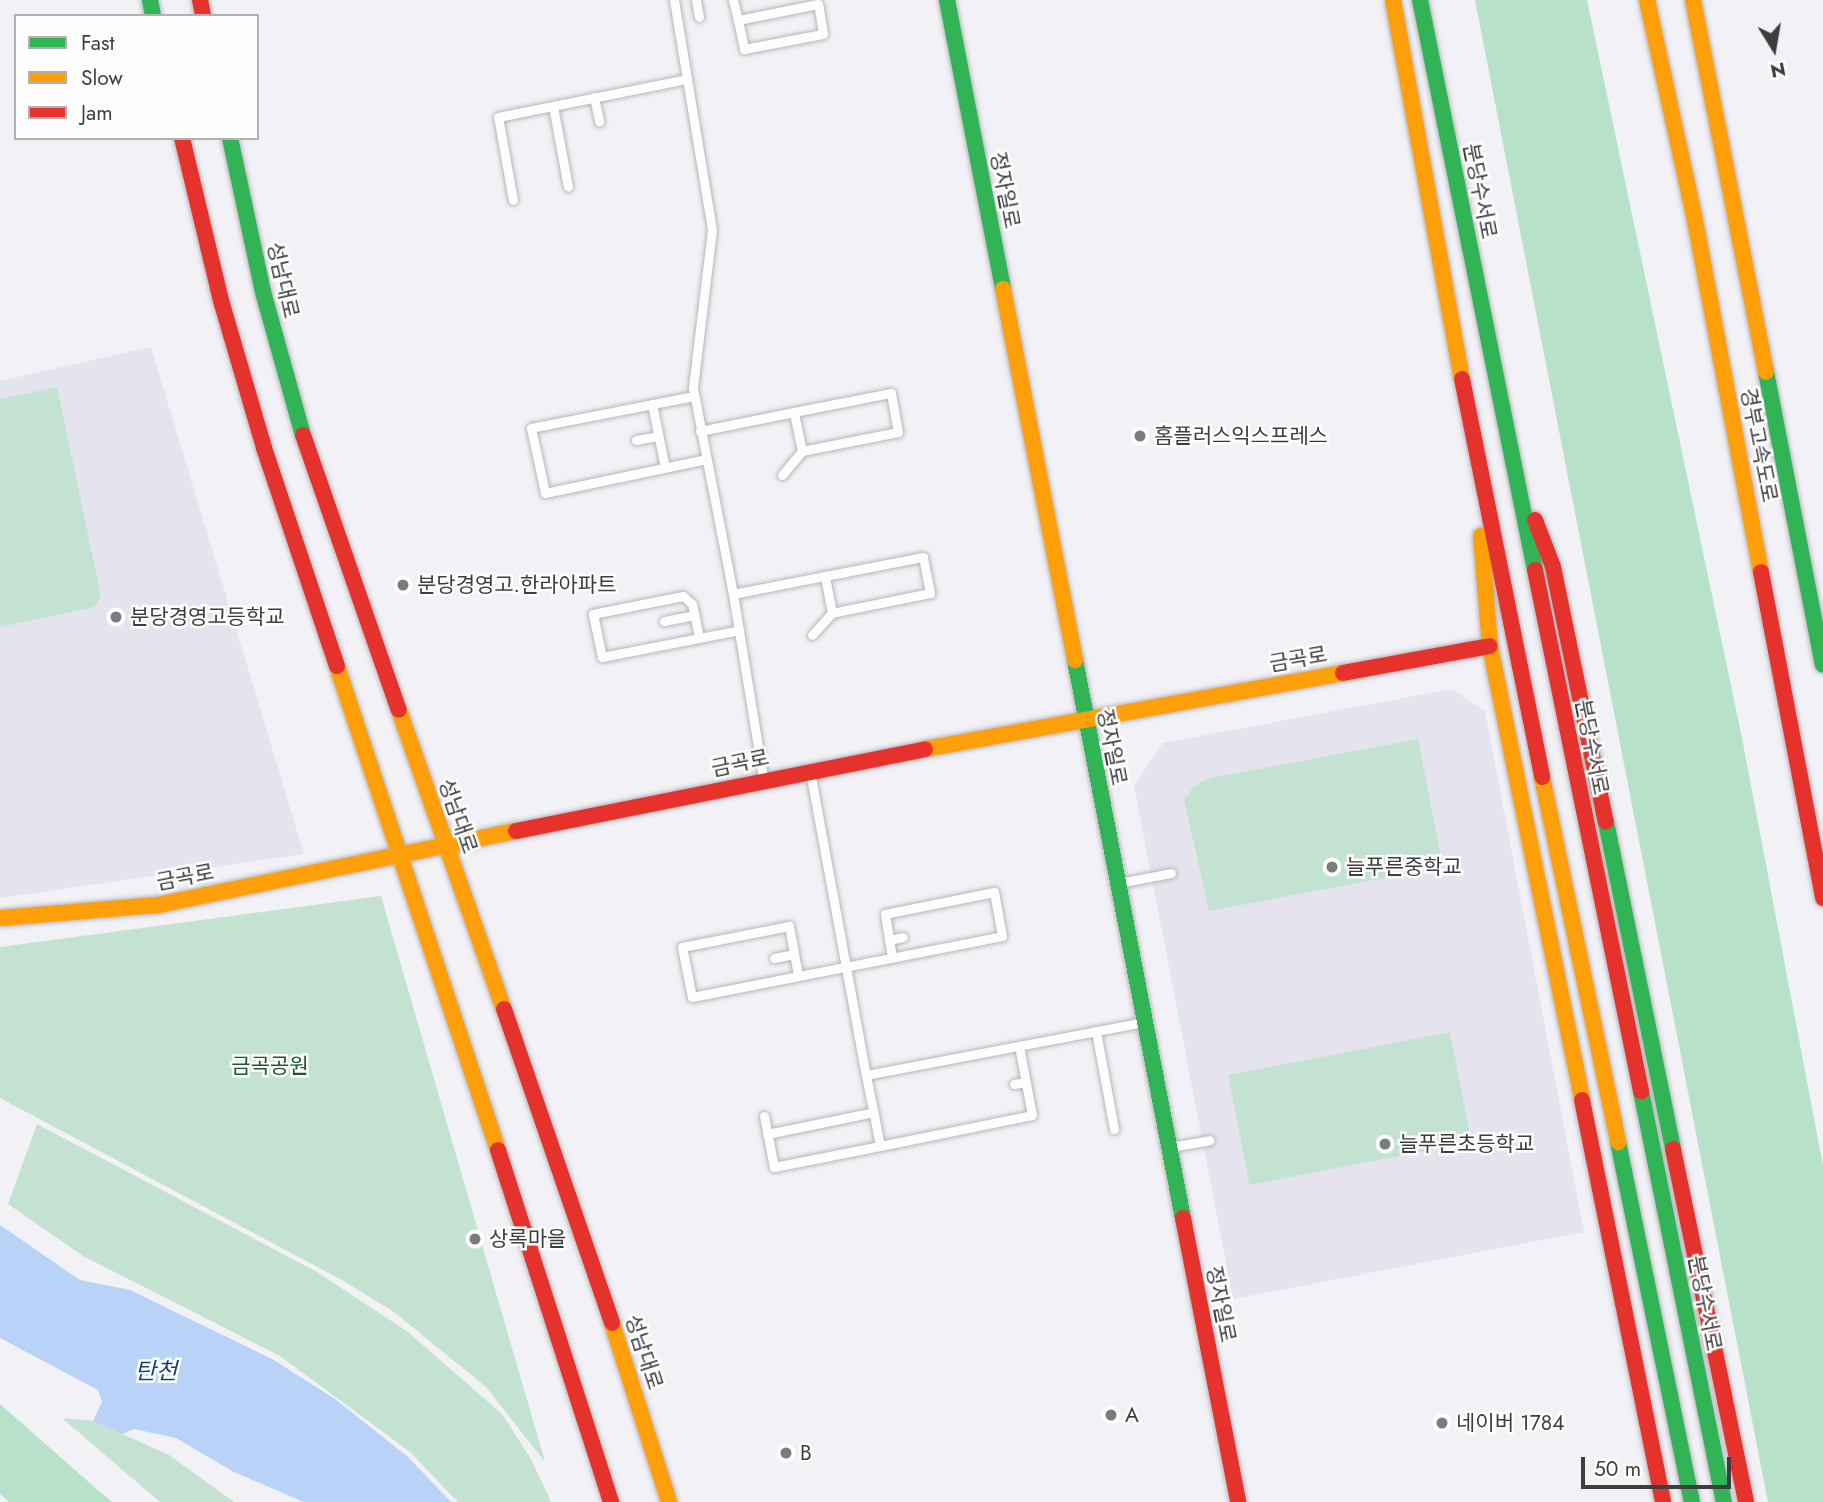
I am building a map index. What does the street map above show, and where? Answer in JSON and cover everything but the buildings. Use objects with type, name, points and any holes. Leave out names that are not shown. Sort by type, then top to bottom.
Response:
[{"type":"main road","name":"정자일로","points":[[947,0],[1238,1502]]},
{"type":"main road","points":[[1393,0],[1476,456],[1692,1502]]},
{"type":"main road","name":"분당수서로","points":[[1420,0],[1724,1502]]},
{"type":"main road","name":"경부고속도로","points":[[1647,0],[1694,215],[1823,898]]},
{"type":"main road","name":"경부고속도로","points":[[1693,0],[1823,665]]},
{"type":"main road","points":[[182,140],[222,304],[264,448],[611,1502]]},
{"type":"main road","name":"성남대로","points":[[230,140],[263,292],[300,426],[601,1287],[669,1502]]},
{"type":"main road","points":[[1476,456],[1490,646],[1663,1502]]},
{"type":"main road","points":[[1514,464],[1553,567],[1746,1502]]},
{"type":"main road","name":"금곡로","points":[[0,918],[158,905],[810,770],[1490,646]]},
{"type":"lane","points":[[674,0],[712,230],[692,369],[694,396],[733,594],[763,780]]},
{"type":"lane","points":[[696,0],[699,17]]},
{"type":"lane","points":[[733,0],[744,49],[823,34],[818,4],[738,20]]},
{"type":"lane","points":[[513,200],[498,117],[687,79]]},
{"type":"lane","points":[[594,97],[599,121]]},
{"type":"lane","points":[[553,106],[568,187]]},
{"type":"lane","points":[[700,431],[891,393],[898,432],[802,451],[782,475]]},
{"type":"lane","points":[[694,396],[531,428],[545,493],[706,459]]},
{"type":"lane","points":[[652,404],[665,468]]},
{"type":"lane","points":[[794,412],[802,451]]},
{"type":"lane","points":[[636,440],[658,436]]},
{"type":"lane","points":[[733,594],[923,556],[930,593],[832,613],[813,635]]},
{"type":"lane","points":[[825,576],[832,613]]},
{"type":"lane","points":[[699,637],[692,604],[683,596],[593,614],[602,657],[738,629]]},
{"type":"lane","points":[[664,621],[694,615]]},
{"type":"lane","points":[[810,770],[880,1146]]},
{"type":"lane","points":[[1118,883],[1171,873]]},
{"type":"lane","points":[[798,975],[789,926],[682,947],[692,997],[1002,936],[994,892],[884,914],[892,957]]},
{"type":"lane","points":[[889,940],[903,937]]},
{"type":"lane","points":[[774,958],[794,954]]},
{"type":"lane","points":[[866,1075],[1145,1022]]},
{"type":"lane","points":[[1096,1031],[1114,1129]]},
{"type":"lane","points":[[764,1116],[774,1167],[1032,1115],[1019,1046]]},
{"type":"lane","points":[[1014,1084],[1026,1082]]},
{"type":"lane","points":[[767,1134],[874,1112]]},
{"type":"lane","points":[[1169,1148],[1209,1140]]},
{"type":"shaded area","name":"분당경영고등학교","points":[[151,347],[304,854],[0,898],[0,381]]},
{"type":"shaded area","points":[[1452,689],[1485,711],[1584,1232],[1233,1299],[1134,786],[1163,743]]},
{"type":"green space","points":[[1475,0],[1587,0],[1742,738],[1823,1166],[1823,1502],[1768,1502]]},
{"type":"green space","points":[[57,387],[101,596],[94,607],[0,627],[0,399]]},
{"type":"green space","points":[[1418,739],[1443,867],[1209,911],[1184,800],[1194,786],[1210,778]]},
{"type":"green space","name":"금곡공원","points":[[381,896],[545,1462],[486,1387],[394,1312],[342,1280],[0,1098],[0,947]]},
{"type":"green space","points":[[1450,1032],[1471,1142],[1250,1185],[1228,1075]]},
{"type":"green space","points":[[37,1124],[317,1272],[408,1332],[502,1414],[531,1459],[551,1502],[458,1502],[410,1452],[280,1356],[83,1256],[8,1204]]},
{"type":"green space","points":[[0,1404],[112,1502],[9,1502],[0,1494]]},
{"type":"green space","points":[[62,1418],[93,1421],[169,1455],[234,1502],[160,1502]]},
{"type":"water","name":"탄천","points":[[0,1225],[80,1280],[130,1290],[272,1359],[335,1399],[408,1457],[451,1502],[304,1502],[234,1472],[176,1438],[134,1429],[122,1434],[93,1421],[102,1402],[98,1390],[0,1338]]},
{"type":"traffic: fast","points":[[150,0],[153,14]]},
{"type":"traffic: fast","points":[[947,0],[1003,289]]},
{"type":"traffic: fast","points":[[1420,0],[1535,570]]},
{"type":"traffic: fast","points":[[230,140],[263,292],[303,435]]},
{"type":"traffic: fast","points":[[1766,372],[1823,665]]},
{"type":"traffic: fast","points":[[1075,660],[1183,1218]]},
{"type":"traffic: fast","points":[[1606,822],[1673,1149]]},
{"type":"traffic: fast","points":[[1641,1091],[1724,1502]]},
{"type":"traffic: fast","points":[[1618,1142],[1692,1502]]},
{"type":"traffic: slow","points":[[1393,0],[1462,379]]},
{"type":"traffic: slow","points":[[1647,0],[1694,215],[1761,572]]},
{"type":"traffic: slow","points":[[1693,0],[1766,372]]},
{"type":"traffic: slow","points":[[1003,289],[1075,660]]},
{"type":"traffic: slow","points":[[1481,536],[1490,646],[1582,1100]]},
{"type":"traffic: slow","points":[[337,666],[498,1150]]},
{"type":"traffic: slow","points":[[925,749],[1343,673]]},
{"type":"traffic: slow","points":[[399,710],[504,1009]]},
{"type":"traffic: slow","points":[[1542,777],[1618,1142]]},
{"type":"traffic: slow","points":[[0,918],[158,905],[516,831]]},
{"type":"traffic: slow","points":[[612,1323],[669,1502]]},
{"type":"traffic: jam","points":[[200,0],[203,14]]},
{"type":"traffic: jam","points":[[182,140],[222,304],[264,448],[337,666]]},
{"type":"traffic: jam","points":[[1462,379],[1542,777]]},
{"type":"traffic: jam","points":[[303,435],[399,710]]},
{"type":"traffic: jam","points":[[1535,520],[1553,567],[1606,822]]},
{"type":"traffic: jam","points":[[1535,570],[1641,1091]]},
{"type":"traffic: jam","points":[[1761,572],[1823,898]]},
{"type":"traffic: jam","points":[[1343,673],[1490,646]]},
{"type":"traffic: jam","points":[[516,831],[925,749]]},
{"type":"traffic: jam","points":[[504,1009],[612,1323]]},
{"type":"traffic: jam","points":[[1582,1100],[1663,1502]]},
{"type":"traffic: jam","points":[[1673,1149],[1746,1502]]},
{"type":"traffic: jam","points":[[498,1150],[611,1502]]},
{"type":"traffic: jam","points":[[1183,1218],[1238,1502]]},
{"type":"place","name":"홈플러스익스프레스","points":[[1140,436]]},
{"type":"place","name":"분당경영고.한라아파트","points":[[403,585]]},
{"type":"place","name":"분당경영고등학교","points":[[116,617]]},
{"type":"place","name":"늘푸른중학교","points":[[1332,867]]},
{"type":"place","name":"늘푸른초등학교","points":[[1385,1144]]},
{"type":"place","name":"상록마을","points":[[475,1239]]},
{"type":"place","name":"A","points":[[1111,1415]]},
{"type":"place","name":"네이버 1784","points":[[1442,1423]]},
{"type":"place","name":"B","points":[[786,1453]]}]
